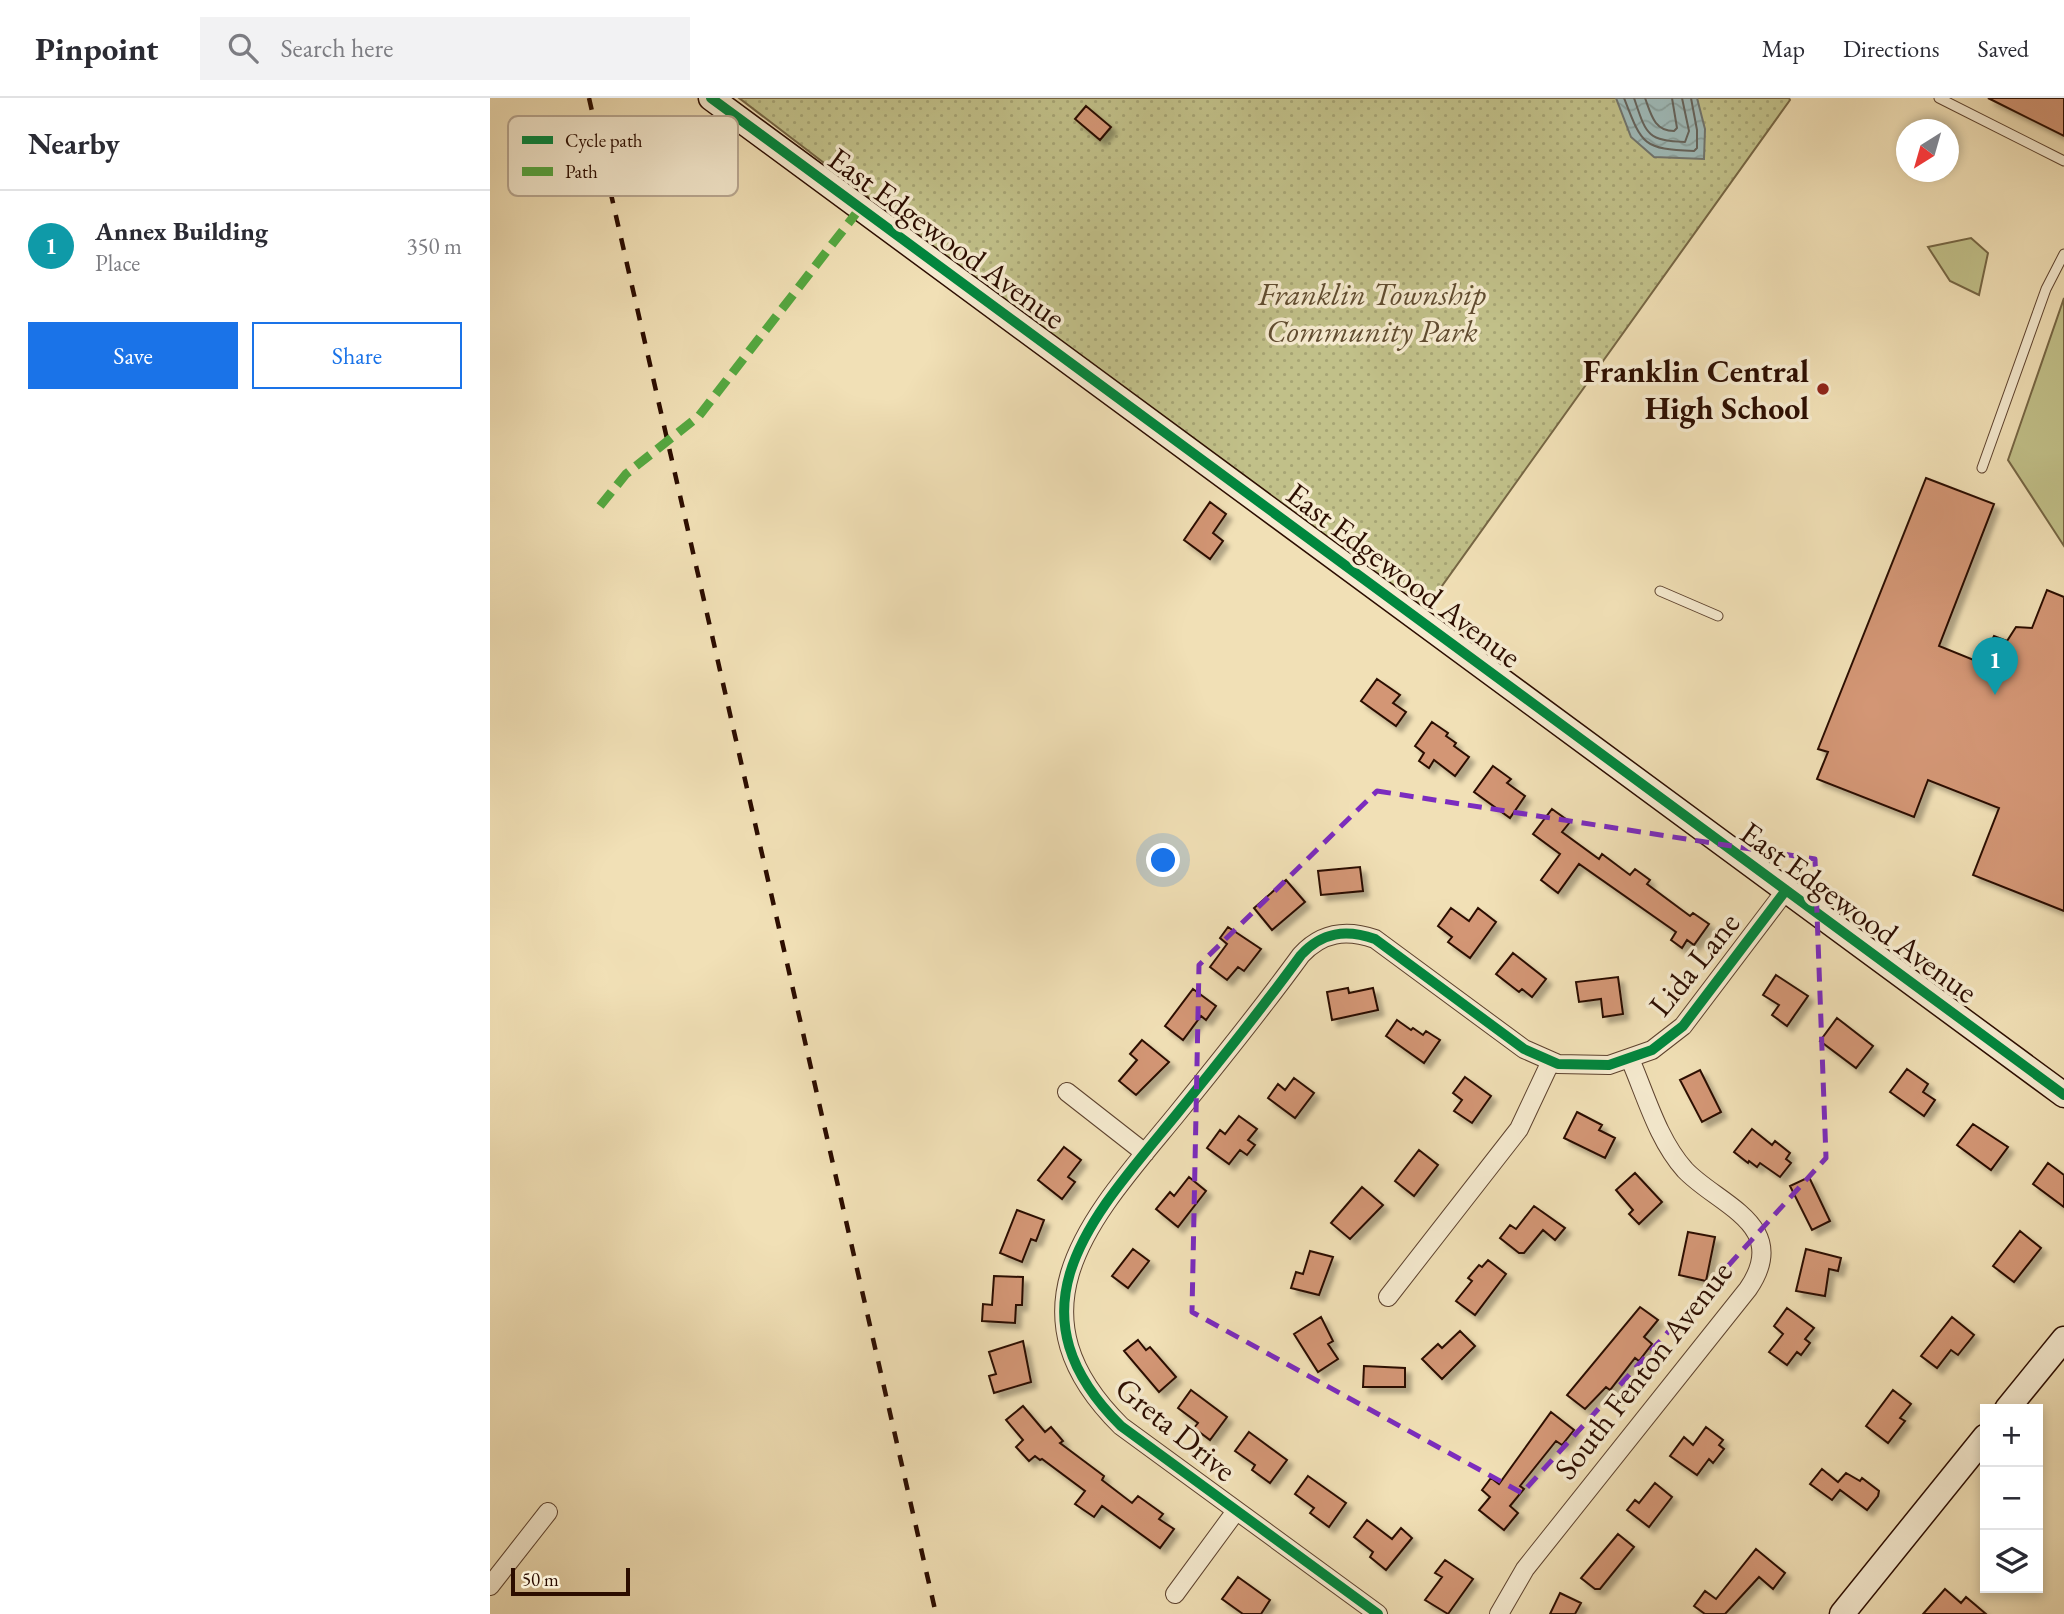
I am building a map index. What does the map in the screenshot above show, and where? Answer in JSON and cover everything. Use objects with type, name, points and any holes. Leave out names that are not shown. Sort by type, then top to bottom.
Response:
[{"type":"main road","name":"East Edgewood Avenue","points":[[711,98],[736,116]]},
{"type":"main road","name":"East Edgewood Avenue","points":[[738,118],[2064,1095]]},
{"type":"main road","points":[[2011,1404],[2064,1339]]},
{"type":"main road","points":[[1842,1614],[1980,1443]]},
{"type":"street","name":"Lida Lane","points":[[1550,1061],[1587,1067],[1630,1059],[1659,1047],[1683,1026],[1786,890]]},
{"type":"street","name":"Greta Drive","points":[[1378,1614],[1108,1415],[1082,1380],[1069,1345],[1065,1324],[1065,1294],[1074,1258],[1094,1220],[1301,955],[1311,945],[1331,935],[1353,933],[1375,939],[1524,1049],[1550,1061]]},
{"type":"street","name":"South Fenton Avenue","points":[[1499,1614],[1525,1569],[1748,1289],[1759,1269],[1760,1247],[1756,1232],[1738,1209],[1686,1170],[1663,1137],[1630,1059]]},
{"type":"street","points":[[1388,1297],[1519,1129],[1550,1061]]},
{"type":"street","points":[[1067,1091],[1145,1153]]},
{"type":"street","points":[[1175,1594],[1236,1511]]},
{"type":"street","points":[[490,1586],[548,1512]]},
{"type":"lane","points":[[1939,98],[2064,161]]},
{"type":"lane","points":[[1982,468],[2046,289],[2064,254]]},
{"type":"lane","points":[[1660,591],[1718,616]]},
{"type":"highlighted area","points":[[1377,791],[1815,859],[1826,1158],[1522,1493],[1192,1312],[1199,965]]},
{"type":"green space","name":"Franklin Township Community Park","points":[[739,98],[1789,98],[1790,100],[1419,618]]},
{"type":"green space","points":[[1971,238],[1988,253],[1979,295],[1950,281],[1928,247]]},
{"type":"green space","points":[[2064,298],[2064,546],[2008,460]]},
{"type":"water","points":[[1616,98],[1697,98],[1705,129],[1704,159],[1654,157],[1631,137]]},
{"type":"building","points":[[1988,98],[2064,98],[2064,136]]},
{"type":"building","points":[[1086,106],[1111,127],[1100,140],[1075,119]]},
{"type":"building","points":[[1926,478],[1994,504],[1939,646],[1981,663],[1994,636],[2007,641],[2016,627],[2032,628],[2047,590],[2064,597],[2064,911],[1973,875],[1999,808],[1928,780],[1914,817],[1817,779],[1828,752],[1818,749]]},
{"type":"building","points":[[1210,502],[1226,514],[1213,533],[1223,541],[1210,559],[1184,540]]},
{"type":"building","points":[[1377,679],[1400,695],[1393,703],[1406,712],[1396,726],[1361,701]]},
{"type":"building","points":[[1432,722],[1448,733],[1446,736],[1456,743],[1454,746],[1469,757],[1455,776],[1434,760],[1429,768],[1419,761],[1424,753],[1415,746]]},
{"type":"building","points":[[1493,766],[1511,779],[1507,783],[1525,796],[1510,818],[1474,792]]},
{"type":"building","points":[[1552,809],[1570,822],[1562,832],[1599,859],[1602,854],[1630,875],[1635,869],[1650,880],[1647,884],[1690,916],[1693,913],[1709,924],[1694,945],[1687,940],[1682,948],[1671,940],[1676,932],[1579,864],[1558,893],[1541,880],[1560,854],[1533,834]]},
{"type":"building","points":[[1360,867],[1363,891],[1321,895],[1318,871]]},
{"type":"building","points":[[1286,880],[1305,902],[1272,930],[1254,908]]},
{"type":"building","points":[[1451,908],[1469,921],[1478,908],[1496,922],[1470,958],[1448,942],[1452,937],[1438,926]]},
{"type":"building","points":[[1228,927],[1261,949],[1244,971],[1238,967],[1227,980],[1210,967],[1227,944],[1220,938]]},
{"type":"building","points":[[1513,953],[1546,979],[1532,997],[1522,989],[1519,992],[1496,974]]},
{"type":"building","points":[[1776,975],[1808,996],[1787,1026],[1772,1015],[1779,1005],[1763,995]]},
{"type":"building","points":[[1618,977],[1623,1014],[1603,1017],[1601,999],[1579,1002],[1576,982]]},
{"type":"building","points":[[1348,988],[1349,993],[1373,988],[1378,1010],[1332,1020],[1327,992]]},
{"type":"building","points":[[1193,989],[1216,1006],[1206,1020],[1201,1016],[1183,1040],[1165,1026]]},
{"type":"building","points":[[1837,1018],[1873,1046],[1856,1068],[1820,1041]]},
{"type":"building","points":[[1397,1020],[1411,1030],[1413,1028],[1423,1035],[1426,1031],[1440,1040],[1424,1063],[1386,1036]]},
{"type":"building","points":[[1142,1040],[1169,1062],[1136,1095],[1119,1081],[1137,1060],[1130,1054]]},
{"type":"building","points":[[1907,1069],[1928,1084],[1923,1092],[1935,1100],[1924,1116],[1890,1092]]},
{"type":"building","points":[[1700,1070],[1721,1112],[1702,1122],[1680,1080]]},
{"type":"building","points":[[1465,1077],[1491,1096],[1472,1123],[1454,1111],[1462,1100],[1453,1093]]},
{"type":"building","points":[[1294,1078],[1314,1093],[1295,1118],[1268,1098],[1278,1084],[1285,1090]]},
{"type":"building","points":[[1577,1112],[1602,1125],[1599,1130],[1615,1138],[1605,1158],[1564,1138]]},
{"type":"building","points":[[1239,1116],[1257,1129],[1248,1140],[1255,1145],[1247,1155],[1240,1150],[1229,1164],[1207,1148],[1220,1130],[1225,1134]]},
{"type":"building","points":[[1973,1124],[2008,1147],[1991,1170],[1957,1145]]},
{"type":"building","points":[[1752,1129],[1772,1145],[1775,1141],[1790,1153],[1786,1159],[1791,1163],[1780,1177],[1760,1163],[1757,1167],[1749,1161],[1748,1163],[1734,1152]]},
{"type":"building","points":[[1064,1147],[1081,1160],[1068,1177],[1075,1182],[1062,1199],[1038,1180]]},
{"type":"building","points":[[1419,1150],[1438,1165],[1414,1196],[1395,1181]]},
{"type":"building","points":[[2048,1163],[2064,1175],[2064,1207],[2033,1184]]},
{"type":"building","points":[[1635,1173],[1662,1202],[1639,1224],[1629,1214],[1633,1210],[1616,1190]]},
{"type":"building","points":[[1189,1177],[1206,1191],[1178,1227],[1156,1209],[1170,1192],[1174,1196]]},
{"type":"building","points":[[1809,1177],[1830,1221],[1812,1230],[1790,1186]]},
{"type":"building","points":[[1362,1187],[1383,1205],[1350,1239],[1331,1223]]},
{"type":"building","points":[[1534,1206],[1565,1228],[1555,1240],[1543,1230],[1524,1253],[1519,1253],[1500,1238],[1510,1225],[1516,1229]]},
{"type":"building","points":[[1017,1210],[1044,1220],[1036,1241],[1031,1239],[1022,1262],[1000,1253]]},
{"type":"building","points":[[2020,1231],[2041,1248],[2014,1282],[1993,1266]]},
{"type":"building","points":[[1688,1232],[1715,1237],[1706,1281],[1679,1275]]},
{"type":"building","points":[[1133,1249],[1149,1261],[1128,1288],[1112,1276]]},
{"type":"building","points":[[1806,1249],[1841,1258],[1838,1271],[1829,1269],[1825,1296],[1796,1291]]},
{"type":"building","points":[[1310,1251],[1333,1257],[1319,1295],[1291,1288],[1296,1272],[1303,1274]]},
{"type":"building","points":[[1488,1260],[1506,1274],[1475,1315],[1456,1301],[1472,1281],[1468,1278],[1479,1265],[1482,1267]]},
{"type":"building","points":[[994,1276],[1023,1277],[1022,1305],[1016,1305],[1015,1323],[982,1321],[983,1304],[992,1305]]},
{"type":"building","points":[[1640,1307],[1658,1320],[1644,1337],[1652,1344],[1639,1361],[1635,1358],[1610,1390],[1606,1387],[1585,1409],[1567,1395]]},
{"type":"building","points":[[1787,1308],[1814,1328],[1805,1339],[1810,1343],[1801,1355],[1797,1352],[1787,1365],[1769,1352],[1783,1334],[1774,1326]]},
{"type":"building","points":[[1321,1317],[1333,1341],[1328,1344],[1338,1359],[1318,1372],[1294,1334]]},
{"type":"building","points":[[1952,1317],[1974,1335],[1958,1355],[1951,1350],[1937,1368],[1921,1356]]},
{"type":"building","points":[[1460,1331],[1475,1346],[1442,1379],[1422,1359],[1438,1344],[1442,1348]]},
{"type":"building","points":[[1138,1340],[1146,1350],[1150,1347],[1176,1377],[1159,1392],[1124,1351]]},
{"type":"building","points":[[1023,1341],[1031,1382],[994,1393],[989,1376],[996,1374],[989,1352]]},
{"type":"building","points":[[1364,1366],[1405,1368],[1405,1387],[1363,1387]]},
{"type":"building","points":[[1191,1390],[1227,1417],[1210,1440],[1194,1428],[1198,1423],[1178,1408]]},
{"type":"building","points":[[1893,1390],[1911,1404],[1900,1418],[1905,1421],[1888,1443],[1866,1426]]},
{"type":"building","points":[[1023,1406],[1045,1432],[1051,1427],[1063,1441],[1060,1443],[1104,1476],[1102,1480],[1132,1503],[1138,1496],[1163,1514],[1159,1519],[1174,1529],[1160,1548],[1102,1506],[1094,1517],[1075,1504],[1085,1491],[1042,1459],[1035,1456],[1029,1461],[1016,1447],[1023,1440],[1006,1420]]},
{"type":"building","points":[[1551,1412],[1574,1430],[1562,1445],[1556,1441],[1520,1486],[1524,1489],[1510,1506],[1518,1513],[1504,1530],[1479,1510],[1490,1497],[1482,1490],[1491,1478],[1499,1484]]},
{"type":"building","points":[[1706,1427],[1723,1440],[1719,1445],[1724,1449],[1713,1463],[1709,1459],[1697,1475],[1670,1456],[1684,1437],[1693,1445]]},
{"type":"building","points":[[1249,1432],[1287,1460],[1270,1483],[1252,1470],[1255,1465],[1235,1451]]},
{"type":"building","points":[[1822,1469],[1838,1482],[1846,1473],[1860,1481],[1862,1478],[1879,1491],[1878,1496],[1867,1510],[1840,1490],[1832,1500],[1810,1484]]},
{"type":"building","points":[[1308,1476],[1346,1503],[1329,1527],[1310,1513],[1314,1508],[1295,1494]]},
{"type":"building","points":[[1655,1483],[1672,1497],[1649,1527],[1627,1510],[1635,1500],[1639,1503]]},
{"type":"building","points":[[1367,1520],[1392,1539],[1401,1528],[1412,1538],[1386,1570],[1370,1557],[1373,1552],[1354,1537]]},
{"type":"building","points":[[1618,1534],[1634,1547],[1600,1589],[1595,1589],[1581,1578]]},
{"type":"building","points":[[1756,1549],[1785,1573],[1773,1589],[1759,1577],[1725,1614],[1705,1614],[1694,1606],[1705,1591],[1716,1599]]},
{"type":"building","points":[[1445,1560],[1473,1579],[1448,1614],[1425,1600],[1442,1577],[1435,1573]]},
{"type":"building","points":[[1238,1577],[1270,1600],[1261,1614],[1243,1614],[1222,1599]]},
{"type":"building","points":[[1945,1589],[1961,1603],[1966,1597],[1986,1614],[1923,1614]]},
{"type":"building","points":[[1560,1593],[1581,1603],[1575,1614],[1550,1614]]},
{"type":"railway","points":[[589,98],[593,116]]},
{"type":"railway","points":[[611,196],[936,1614]]},
{"type":"marked path","points":[[600,506],[626,474],[699,416],[861,207]]},
{"type":"cycle path","points":[[711,98],[735,116]]},
{"type":"cycle path","points":[[738,118],[2064,1095]]},
{"type":"cycle path","points":[[1378,1614],[1121,1426],[1086,1383],[1068,1342],[1064,1302],[1073,1264],[1091,1226],[1116,1189],[1240,1036],[1301,955],[1317,941],[1344,934],[1375,939],[1524,1049],[1558,1064],[1609,1065],[1652,1050],[1683,1026],[1786,890]]},
{"type":"place","name":"Franklin Central High School","points":[[1823,389]]},
{"type":"place","name":"Annex Building","points":[[1995,695]]}]
